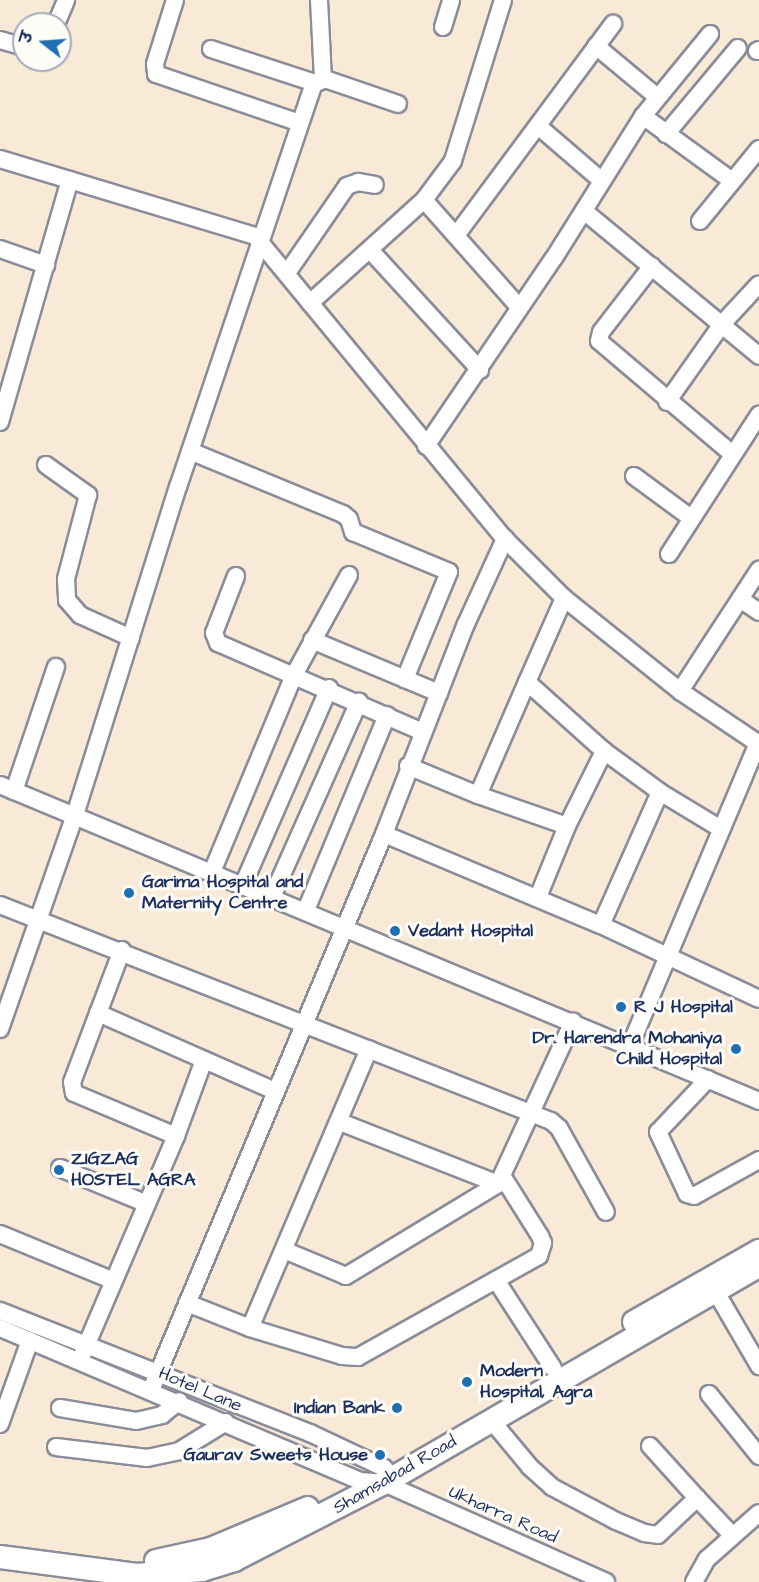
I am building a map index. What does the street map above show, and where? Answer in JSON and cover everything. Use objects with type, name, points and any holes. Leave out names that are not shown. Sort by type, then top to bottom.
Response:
[{"type":"main road","name":"Shamsabad Road","points":[[0,1543],[100,1571],[202,1551],[284,1519],[360,1481],[387,1477],[553,1368],[759,1251]]},
{"type":"main road","name":"Shamsabad Road","points":[[0,1557],[100,1571],[168,1575],[234,1560],[491,1420],[759,1266]]},
{"type":"street","points":[[175,0],[155,64],[156,74],[300,123]]},
{"type":"street","points":[[0,1029],[75,815],[190,451],[300,123],[319,81],[319,0]]},
{"type":"street","points":[[443,27],[451,0]]},
{"type":"street","points":[[310,303],[424,200],[453,161],[503,0]]},
{"type":"street","points":[[458,234],[613,24]]},
{"type":"street","points":[[426,446],[480,370],[656,96],[710,34]]},
{"type":"street","points":[[596,46],[656,96]]},
{"type":"street","points":[[666,134],[738,48]]},
{"type":"street","points":[[211,49],[398,104]]},
{"type":"street","points":[[643,116],[732,181]]},
{"type":"street","points":[[538,126],[602,181]]},
{"type":"street","points":[[700,221],[759,149]]},
{"type":"street","points":[[0,159],[235,227],[260,242],[505,539],[564,598],[680,691],[759,744],[630,1046]]},
{"type":"street","points":[[1,414],[70,180]]},
{"type":"street","points":[[287,273],[341,192],[353,183],[375,186]]},
{"type":"street","points":[[424,200],[458,234],[520,308]]},
{"type":"street","points":[[584,211],[759,356]]},
{"type":"street","points":[[0,249],[46,265]]},
{"type":"street","points":[[370,250],[480,370]]},
{"type":"street","points":[[652,266],[599,337],[601,344],[667,402],[731,453]]},
{"type":"street","points":[[667,402],[722,324],[759,284]]},
{"type":"street","points":[[669,554],[731,453],[759,415]]},
{"type":"street","points":[[190,451],[343,514],[349,519],[353,532],[449,572],[405,679]]},
{"type":"street","points":[[46,465],[83,488],[88,495],[66,579],[67,600],[80,615],[131,638]]},
{"type":"street","points":[[634,476],[691,518]]},
{"type":"street","points":[[0,1311],[83,1352],[155,1381],[274,1091],[384,834],[408,766],[505,539]]},
{"type":"street","points":[[680,691],[759,570]]},
{"type":"street","points":[[212,872],[294,675],[349,575]]},
{"type":"street","points":[[236,576],[214,633],[216,640],[329,688],[423,732]]},
{"type":"street","points":[[478,795],[564,598]]},
{"type":"street","points":[[740,599],[759,612]]},
{"type":"street","points":[[312,640],[439,693]]},
{"type":"street","points":[[56,667],[7,788],[306,910],[759,1101]]},
{"type":"street","points":[[526,682],[604,751],[660,792],[721,829]]},
{"type":"street","points":[[243,885],[329,688]]},
{"type":"street","points":[[272,897],[359,702]]},
{"type":"street","points":[[306,910],[387,715]]},
{"type":"street","points":[[538,897],[567,826],[604,751]]},
{"type":"street","points":[[408,766],[478,795],[567,826]]},
{"type":"street","points":[[601,925],[660,792]]},
{"type":"street","points":[[384,834],[538,897],[759,999]]},
{"type":"street","points":[[0,905],[122,950],[303,1022],[531,1114],[559,1128],[606,1212]]},
{"type":"street","points":[[122,950],[72,1082],[74,1093],[176,1136]]},
{"type":"street","points":[[98,1013],[274,1091]]},
{"type":"street","points":[[284,1250],[346,1276],[501,1180],[573,1022]]},
{"type":"street","points":[[249,1328],[340,1122],[369,1049]]},
{"type":"street","points":[[83,1352],[176,1136],[204,1060]]},
{"type":"street","points":[[708,1079],[658,1132],[687,1194],[694,1196],[759,1160]]},
{"type":"street","points":[[187,1303],[249,1328],[342,1356],[358,1357],[539,1256],[543,1243],[501,1180],[340,1122]]},
{"type":"street","points":[[60,1168],[147,1204]]},
{"type":"street","points":[[0,1234],[114,1281]]},
{"type":"street","points":[[496,1280],[553,1368]]},
{"type":"street","points":[[716,1292],[759,1366]]},
{"type":"street","points":[[0,1328],[30,1340],[83,1352]]},
{"type":"street","points":[[0,1424],[30,1340]]},
{"type":"street","name":"Hotel Lane","points":[[155,1381],[179,1401],[360,1481]]},
{"type":"street","name":"Ukharra Road","points":[[155,1381],[310,1433],[387,1477],[598,1581]]},
{"type":"street","points":[[709,1394],[759,1456]]},
{"type":"street","points":[[60,1408],[136,1421],[162,1415],[179,1401]]},
{"type":"street","points":[[491,1420],[530,1467],[552,1487],[644,1533],[658,1535],[697,1498]]},
{"type":"street","points":[[57,1448],[147,1458],[179,1451],[205,1439],[226,1422]]},
{"type":"street","points":[[650,1446],[732,1534]]},
{"type":"street","points":[[694,1582],[707,1559],[732,1534],[759,1513]]},
{"type":"place","name":"Garima Hospital and Maternity Centre","points":[[129,893]]},
{"type":"place","name":"Vedant Hospital","points":[[395,931]]},
{"type":"place","name":"R J Hospital","points":[[621,1007]]},
{"type":"place","name":"Dr. Harendra Mohaniya Child Hospital","points":[[736,1049]]},
{"type":"place","name":"ZIGZAG HOSTEL AGRA","points":[[59,1170]]},
{"type":"place","name":"Modern Hospital, Agra","points":[[467,1382]]},
{"type":"place","name":"Indian Bank","points":[[397,1408]]},
{"type":"place","name":"Gaurav Sweets House","points":[[380,1455]]}]
